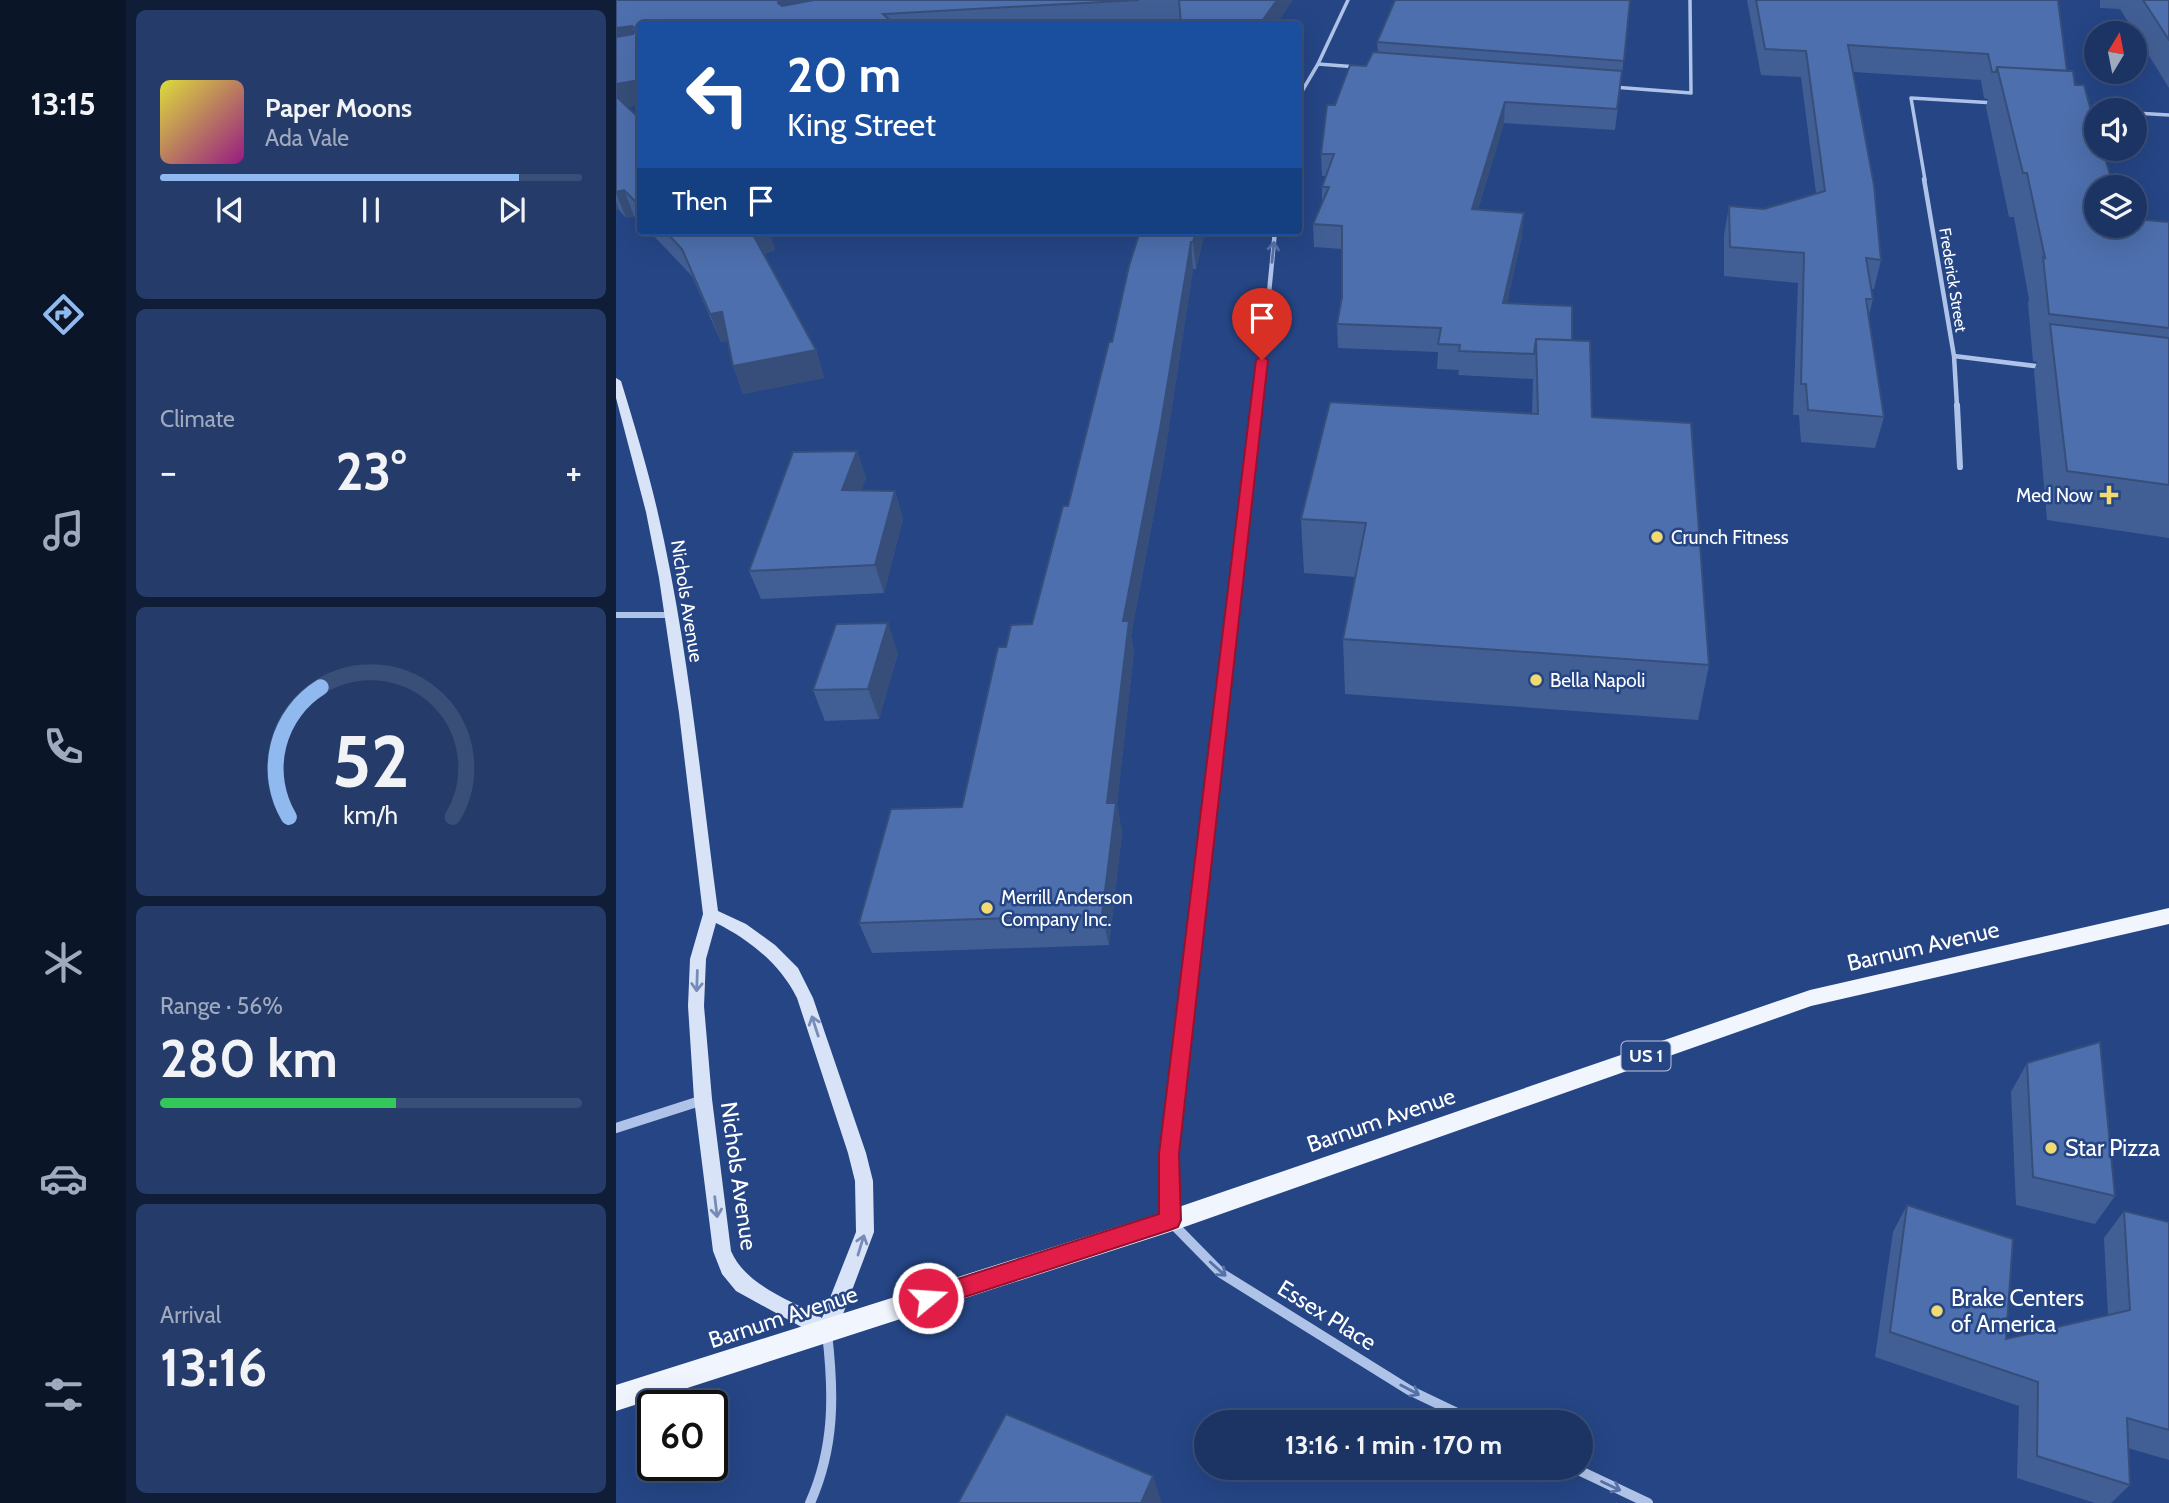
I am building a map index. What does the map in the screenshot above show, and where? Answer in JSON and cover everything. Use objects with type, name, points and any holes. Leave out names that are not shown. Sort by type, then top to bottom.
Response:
[{"type":"main road","name":"Nichols Avenue","points":[[616,381],[648,500],[671,615],[710,914],[698,959],[696,1006],[703,1099],[722,1251],[729,1268],[743,1284],[827,1331]]},
{"type":"main road","points":[[710,914],[740,928],[769,950],[792,974],[805,998],[857,1153],[864,1181],[865,1232],[827,1331]]},
{"type":"main road","name":"Barnum Avenue","points":[[616,1398],[1170,1220],[1810,998],[2169,916]]},
{"type":"street","points":[[1302,91],[1348,0]]},
{"type":"street","points":[[1608,86],[1691,93],[1690,0]]},
{"type":"street","points":[[1318,64],[1359,67]]},
{"type":"street","name":"Frederick Street","points":[[1960,467],[1954,356],[1910,98],[2004,104]]},
{"type":"street","points":[[2147,114],[2169,115]]},
{"type":"street","points":[[1170,1220],[1169,1154],[1255,437],[1275,235]]},
{"type":"street","points":[[1954,356],[2048,368]]},
{"type":"street","points":[[616,615],[671,615]]},
{"type":"street","points":[[616,1128],[703,1099]]},
{"type":"street","name":"Essex Place","points":[[1170,1220],[1221,1273],[1241,1287],[1409,1390],[1451,1410]]},
{"type":"street","points":[[810,1503],[818,1489],[829,1450],[834,1418],[827,1331]]},
{"type":"street","points":[[1593,1477],[1648,1503]]},
{"type":"building","points":[[616,0],[779,0],[778,3],[782,6],[814,0],[1139,0],[883,14],[891,21],[637,21],[637,80],[616,84],[616,37],[633,34],[636,29],[632,26],[616,28]]},
{"type":"building","points":[[1179,0],[1277,0],[1262,21],[1181,21]]},
{"type":"building","points":[[1395,0],[1630,0],[1624,61],[1377,42]]},
{"type":"building","points":[[1756,0],[2058,0],[2067,71],[1997,67],[1996,72],[1992,72],[1988,54],[1848,45],[1874,185],[1881,260],[1866,258],[1873,299],[1866,299],[1884,417],[1808,410],[1806,384],[1801,384],[1804,253],[1730,247],[1729,206],[1764,209],[1825,191],[1806,51],[1765,49]]},
{"type":"building","points":[[2143,0],[2169,0],[2169,40]]},
{"type":"building","points":[[1373,52],[1622,71],[1617,109],[1505,102],[1472,209],[1524,213],[1503,303],[1572,306],[1572,340],[1536,339],[1534,354],[1459,351],[1460,345],[1438,344],[1441,328],[1337,324],[1342,297],[1342,226],[1313,224],[1329,187],[1322,187],[1334,154],[1321,154],[1327,105],[1335,105],[1350,65],[1366,66]]},
{"type":"building","points":[[1997,67],[2073,71],[2075,85],[2084,85],[2088,98],[2084,98],[2084,161],[2106,161],[2110,175],[2084,175],[2084,238],[2147,238],[2147,220],[2169,222],[2169,328],[2049,314],[2043,257],[2045,258],[2027,173],[2023,173]]},
{"type":"building","points":[[616,96],[637,116],[637,203],[624,190],[616,192]]},
{"type":"building","points":[[669,235],[753,235],[816,350],[733,366],[722,312],[710,314],[682,249]]},
{"type":"building","points":[[1139,235],[1195,235],[1191,242],[1160,429],[1123,621],[1129,621],[1107,803],[1116,803],[1102,915],[859,923],[891,809],[962,807],[998,647],[1006,647],[1011,625],[1032,624],[1063,506],[1068,506],[1109,342],[1112,342]]},
{"type":"building","points":[[2050,324],[2169,338],[2169,485],[2067,471]]},
{"type":"building","points":[[1536,339],[1590,341],[1592,417],[1691,423],[1709,665],[1343,639],[1366,523],[1301,519],[1330,402],[1538,414]]},
{"type":"building","points":[[857,451],[842,490],[895,491],[875,565],[749,571],[793,452]]},
{"type":"building","points":[[888,623],[868,689],[813,690],[836,624]]},
{"type":"building","points":[[2100,1042],[2115,1196],[2033,1177],[2027,1063]]},
{"type":"building","points":[[1907,1205],[2013,1239],[2006,1339],[2130,1310],[2124,1211],[2169,1222],[2169,1430],[2127,1418],[2130,1485],[2037,1456],[2038,1382],[1890,1332]]},
{"type":"building","points":[[1006,1414],[1153,1476],[1141,1503],[958,1503]]},
{"type":"place","name":"Med Now","points":[[2109,495]]},
{"type":"place","name":"Crunch Fitness","points":[[1657,537]]},
{"type":"place","name":"Bella Napoli","points":[[1536,680]]},
{"type":"place","name":"Merrill Anderson Company Inc.","points":[[987,908]]},
{"type":"place","name":"Star Pizza","points":[[2051,1148]]},
{"type":"place","name":"Brake Centers of America","points":[[1937,1311]]},
{"type":"route","points":[[928,1298],[1170,1220],[1169,1154],[1262,360]]}]
